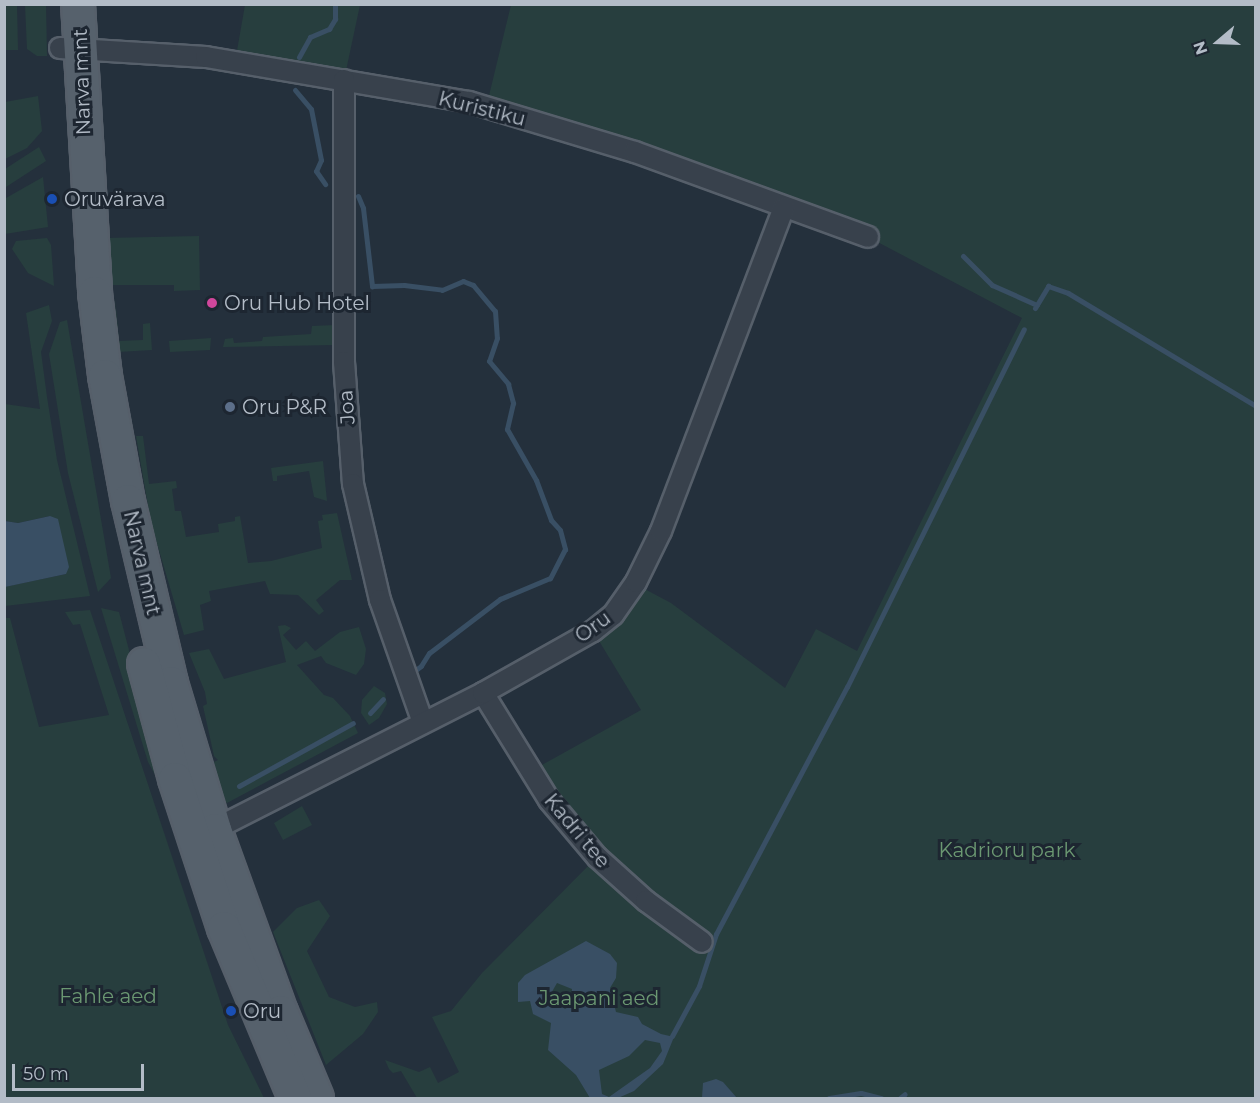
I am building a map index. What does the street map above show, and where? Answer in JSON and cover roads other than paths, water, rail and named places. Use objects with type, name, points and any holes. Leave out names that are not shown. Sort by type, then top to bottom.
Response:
[{"type":"main road","name":"Narva mnt","points":[[58,4],[70,49]]},
{"type":"main road","name":"Narva mnt","points":[[78,4],[70,49],[68,211],[86,378],[127,597],[204,834],[317,1098]]},
{"type":"main road","name":"Narva mnt","points":[[204,834],[224,928],[295,1098]]},
{"type":"street","name":"Kuristiku","points":[[70,49],[206,57],[469,102],[635,152],[783,207],[812,214],[868,237]]},
{"type":"street","name":"Joa","points":[[344,80],[344,362],[353,484],[380,600],[423,723]]},
{"type":"street","name":"Oru","points":[[204,834],[483,693],[593,631],[613,615],[636,582],[661,531],[783,207]]},
{"type":"street","name":"Kadri tee","points":[[483,693],[549,800],[597,857],[646,901],[702,942]]},
{"type":"water","points":[[50,516],[58,519],[69,567],[66,574],[5,587],[5,521],[18,523]]},
{"type":"water","points":[[586,941],[610,954],[617,963],[616,978],[610,988],[616,1012],[638,1017],[642,1024],[661,1034],[674,1037],[663,1064],[634,1091],[618,1098],[590,1098],[576,1075],[548,1050],[551,1023],[533,1014],[530,1001],[518,1002],[518,983],[525,975]],"holes":[[[557,983],[572,989],[570,1006],[565,1009],[549,997]],[[645,1040],[660,1043],[662,1051],[650,1068],[609,1097],[602,1094],[599,1070],[629,1056]]]},
{"type":"water","points":[[716,1079],[723,1082],[737,1098],[702,1098],[703,1083]]},
{"type":"waterway","points":[[299,57],[310,37],[329,29],[335,19],[335,4]]},
{"type":"waterway","points":[[295,90],[311,109],[321,160],[316,171],[325,184]]},
{"type":"waterway","points":[[358,196],[363,208],[372,286],[404,285],[442,290],[463,281],[473,285],[495,311],[497,338],[489,361],[508,384],[513,403],[507,429],[536,480],[551,520],[560,530],[565,549],[550,578],[500,599],[429,653],[421,666],[410,674]]},
{"type":"waterway","points":[[963,256],[992,285],[1037,305]]},
{"type":"waterway","points":[[1035,308],[1048,286],[1068,293],[1256,406]]},
{"type":"waterway","points":[[672,1036],[699,986],[716,934],[847,687],[1024,329]]},
{"type":"waterway","points":[[370,713],[383,699]]},
{"type":"waterway","points":[[239,786],[353,723]]},
{"type":"waterway","points":[[829,1098],[861,1093],[881,1098]]},
{"type":"waterway","points":[[900,1098],[905,1094]]},
{"type":"place","name":"Oruvärava","points":[[52,199]]},
{"type":"place","name":"Oru Hub Hotel","points":[[212,303]]},
{"type":"place","name":"Oru P&R","points":[[230,407]]},
{"type":"place","name":"Oru","points":[[231,1011]]},
{"type":"park label","name":"Kadrioru park","points":[[1007,850]]},
{"type":"park label","name":"Fahle aed","points":[[108,996]]},
{"type":"park label","name":"Jaapani aed","points":[[599,998]]}]
